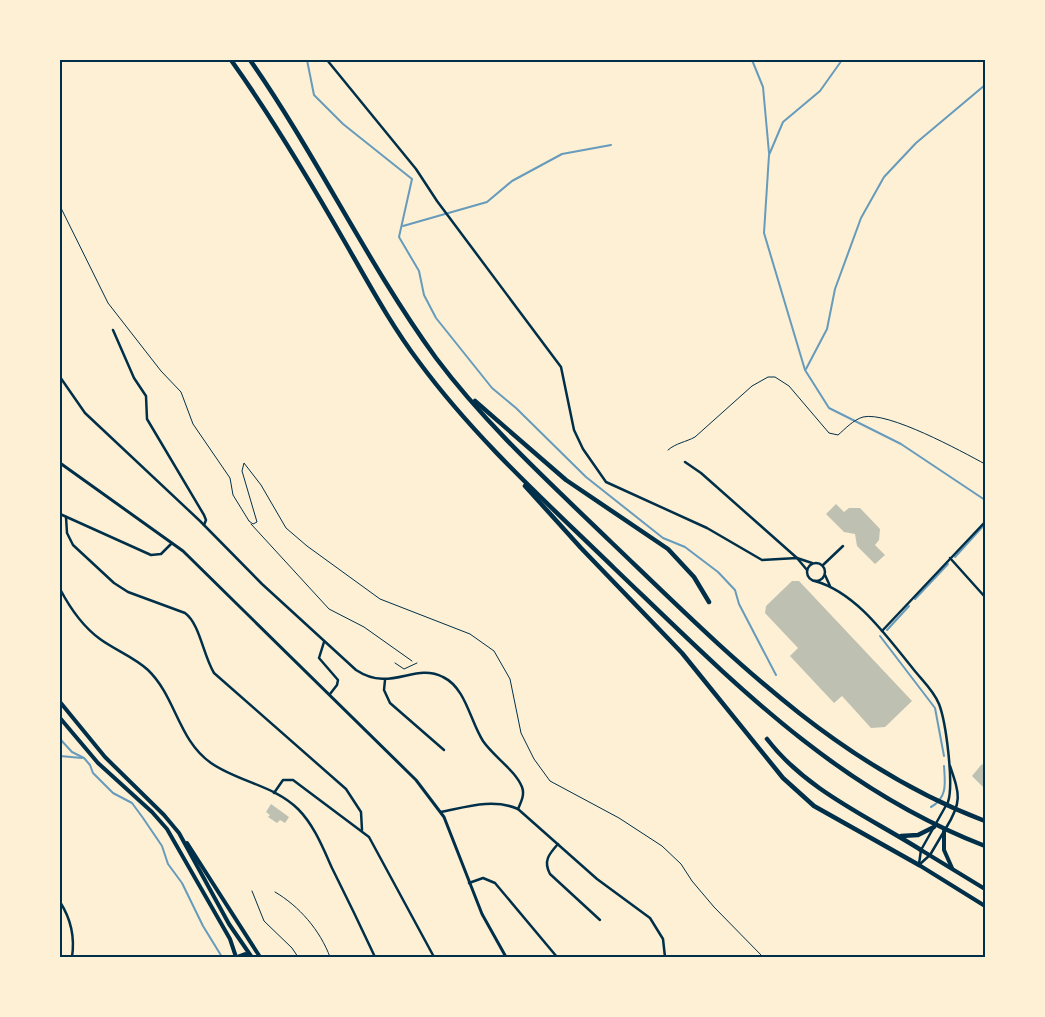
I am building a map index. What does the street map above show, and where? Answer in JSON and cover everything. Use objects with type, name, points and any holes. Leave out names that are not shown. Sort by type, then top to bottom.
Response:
[{"type":"highway","points":[[231,60],[297,160],[400,335],[420,364],[581,548],[682,653],[783,778],[814,806],[918,865]]},
{"type":"highway","points":[[250,60],[310,152],[386,282],[438,360],[464,392],[534,469],[739,665],[829,737],[898,781],[985,821]]},
{"type":"highway","points":[[464,392],[566,480],[668,549],[694,577],[709,602]]},
{"type":"highway","points":[[506,464],[723,672],[794,734],[838,767],[928,822],[985,846]]},
{"type":"highway","points":[[767,738],[791,767],[804,778],[921,850]]},
{"type":"highway","points":[[899,836],[913,837],[934,826]]},
{"type":"main road","points":[[60,702],[105,756],[164,815],[179,833],[260,957]]},
{"type":"main road","points":[[60,718],[98,763],[167,828],[230,939],[237,957],[245,954],[251,957]]},
{"type":"main road","points":[[944,831],[944,850],[953,869]]},
{"type":"main road","points":[[179,833],[224,915],[251,957]]},
{"type":"main road","points":[[921,850],[985,889]]},
{"type":"main road","points":[[918,865],[985,906]]},
{"type":"street","points":[[327,60],[416,169],[437,201],[561,367],[574,430],[594,466],[606,482],[708,528],[762,560],[798,558],[812,563],[819,562],[823,565],[830,587]]},
{"type":"street","points":[[113,330],[134,378],[146,396],[147,418],[204,515],[206,520],[204,525]]},
{"type":"street","points":[[60,377],[85,413],[204,525],[262,584],[324,642],[365,676],[373,680],[385,680],[425,674],[436,675],[451,682],[458,690],[483,741],[522,787],[523,798],[518,809]]},
{"type":"street","points":[[685,462],[701,473],[798,558],[807,570],[809,578],[830,587],[860,608],[882,631],[938,702],[948,760],[950,798],[921,850],[918,865]]},
{"type":"street","points":[[60,463],[172,543],[227,593],[416,780],[441,812],[482,914],[506,957]]},
{"type":"street","points":[[60,514],[151,555],[161,554],[172,543]]},
{"type":"street","points":[[66,517],[66,533],[73,545],[114,583],[128,592],[185,613],[192,618],[207,663],[214,672],[346,789],[361,812],[362,830]]},
{"type":"street","points":[[882,631],[985,522]]},
{"type":"street","points":[[823,565],[843,546]]},
{"type":"street","points":[[950,558],[985,597]]},
{"type":"street","points":[[807,570],[812,563]]},
{"type":"street","points":[[815,581],[821,580],[825,575]]},
{"type":"street","points":[[60,589],[67,604],[88,629],[148,670],[161,687],[188,740],[204,758],[274,793],[297,808],[315,832],[375,957]]},
{"type":"street","points":[[324,642],[319,658],[338,680],[337,685],[330,694]]},
{"type":"street","points":[[385,680],[384,690],[390,703],[444,750]]},
{"type":"street","points":[[918,865],[930,855],[959,802],[958,790],[948,760]]},
{"type":"street","points":[[274,793],[283,780],[293,780],[362,830],[378,850],[434,957]]},
{"type":"street","points":[[441,812],[489,804],[510,806],[518,809],[597,879],[650,918],[663,939],[665,957]]},
{"type":"street","points":[[558,844],[548,855],[546,867],[550,874],[600,920]]},
{"type":"street","points":[[469,883],[483,878],[495,883],[557,957]]},
{"type":"street","points":[[60,902],[68,918],[72,933],[74,946],[72,957]]},
{"type":"lane","points":[[395,663],[404,669],[416,663]]},
{"type":"path","points":[[60,206],[108,303],[161,371],[181,392],[193,424],[230,478],[234,495],[249,521],[329,608],[364,627],[416,663]]},
{"type":"path","points":[[668,450],[676,444],[696,437],[752,386],[768,377],[775,377],[788,386],[829,433],[838,435],[862,417],[879,417],[902,425],[985,464]]},
{"type":"path","points":[[249,521],[253,524],[257,522],[242,471],[244,463],[261,485],[286,528],[307,546],[380,599],[470,634],[494,651],[510,679],[521,734],[534,759],[550,781],[619,818],[662,846],[681,864],[714,907],[763,957]]},
{"type":"path","points":[[252,891],[264,921],[292,948],[298,957]]},
{"type":"path","points":[[275,892],[293,903],[301,912],[312,926],[330,957]]},
{"type":"building","points":[[836,504],[844,512],[849,508],[860,508],[880,529],[879,540],[875,545],[885,555],[875,564],[857,546],[855,534],[844,532],[826,514]]},
{"type":"building","points":[[792,581],[799,581],[912,701],[885,727],[871,728],[842,696],[834,703],[790,656],[798,648],[765,613],[766,606]]},
{"type":"building","points":[[982,764],[985,767],[985,789],[972,776]]},
{"type":"building","points":[[271,804],[289,817],[285,823],[280,820],[277,823],[268,817],[270,815],[266,812]]},
{"type":"waterway","points":[[307,60],[314,95],[343,124],[412,179],[399,237],[419,271],[424,295],[436,318],[492,388],[516,408],[586,477],[663,538],[685,547],[718,572],[735,590],[739,604],[776,675]]},
{"type":"waterway","points":[[752,60],[763,87],[769,153]]},
{"type":"waterway","points":[[842,60],[820,91],[783,122],[769,155],[764,233],[805,370],[829,408],[901,444],[985,500]]},
{"type":"waterway","points":[[806,369],[827,329],[835,289],[861,218],[884,177],[916,143],[985,85]]},
{"type":"waterway","points":[[403,226],[487,202],[512,181],[562,154],[611,145]]},
{"type":"waterway","points":[[955,557],[985,524]]},
{"type":"waterway","points":[[915,599],[948,564]]},
{"type":"waterway","points":[[887,630],[909,606]]},
{"type":"waterway","points":[[880,636],[935,708],[944,756]]},
{"type":"waterway","points":[[60,739],[72,752],[84,758],[90,765],[93,773],[113,793],[132,803],[162,846],[168,864],[182,883],[203,926],[222,957]]},
{"type":"waterway","points":[[60,756],[82,758]]},
{"type":"waterway","points":[[931,807],[943,794],[945,784],[944,766]]}]
